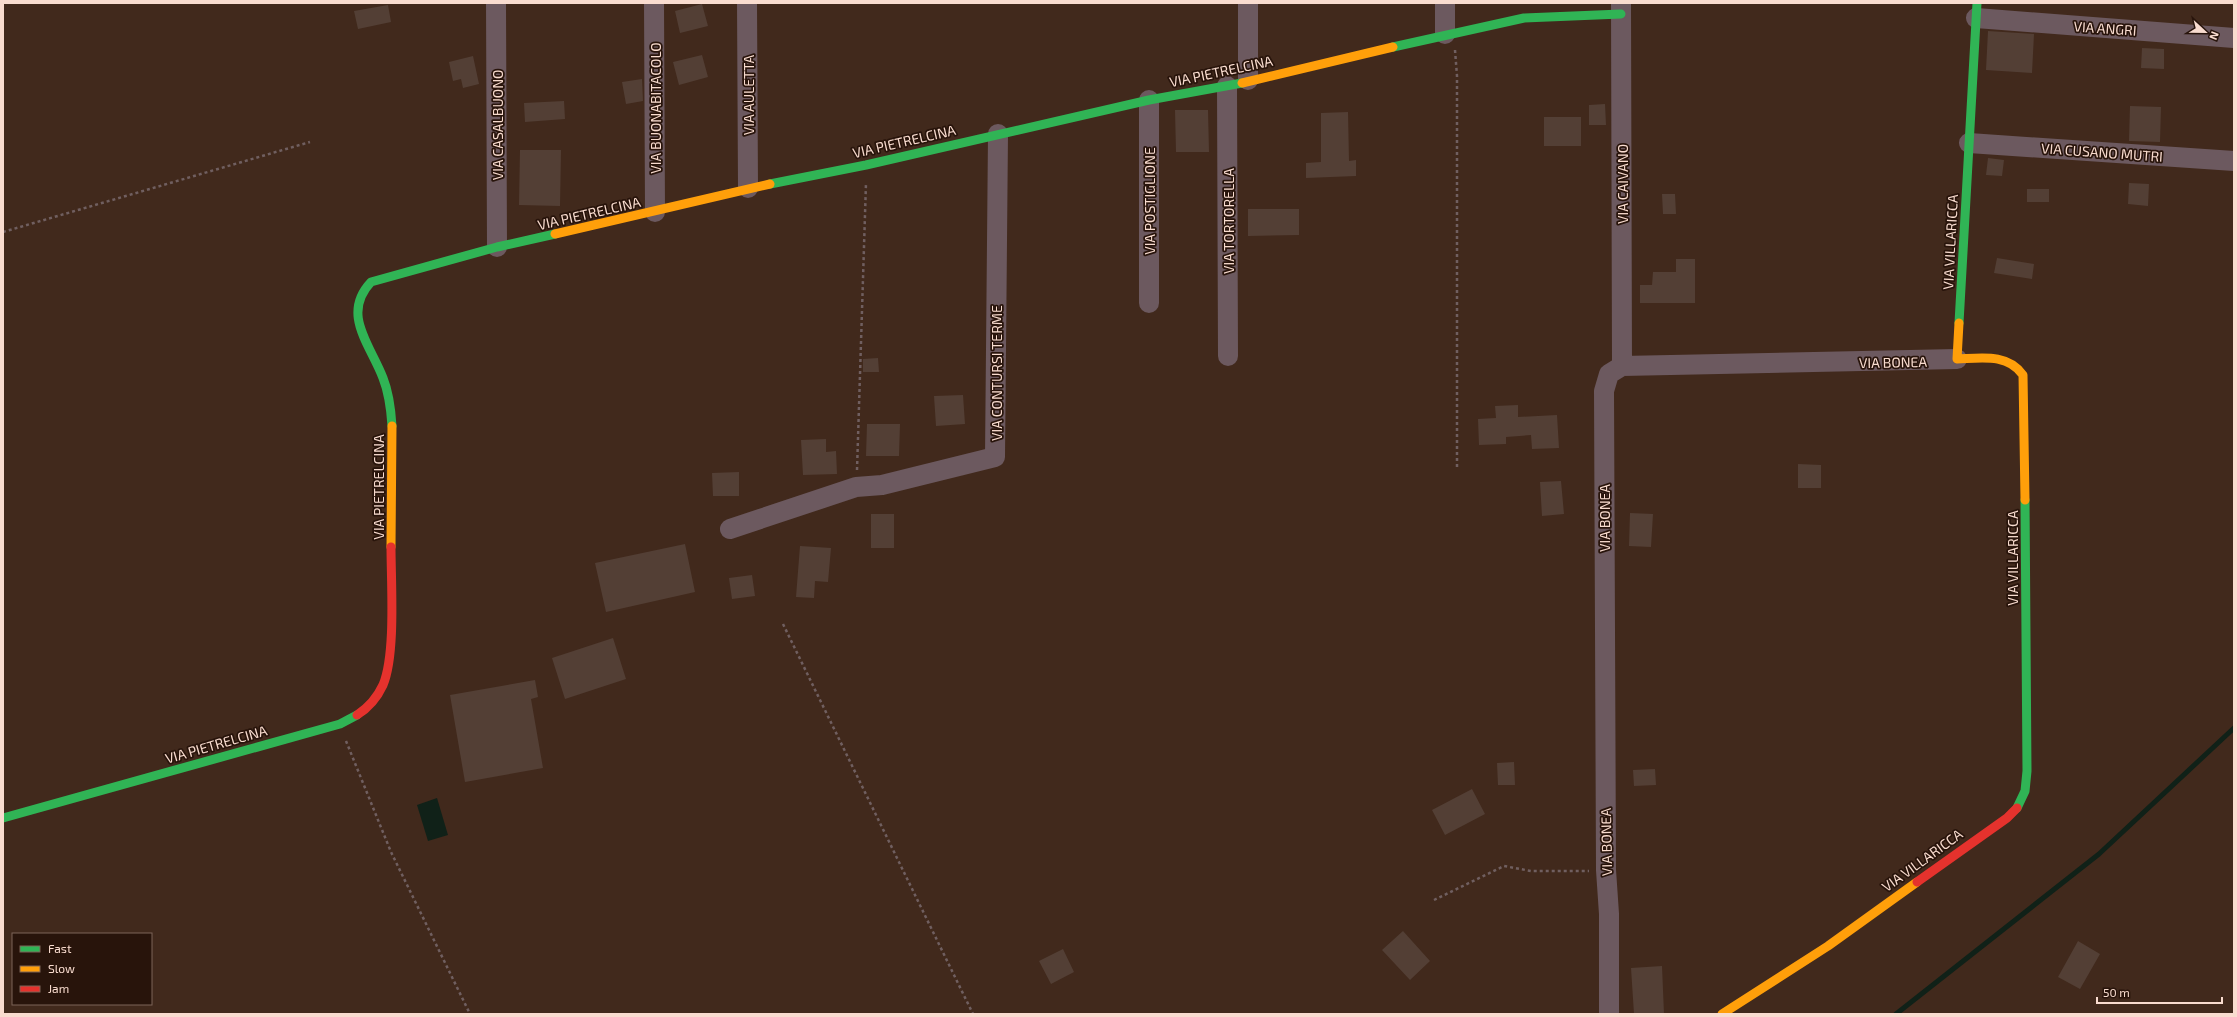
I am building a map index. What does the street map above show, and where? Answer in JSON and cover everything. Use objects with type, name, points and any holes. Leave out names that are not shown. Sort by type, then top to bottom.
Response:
[{"type":"street","name":"VIA CASALBUONO","points":[[496,3],[497,247]]},
{"type":"street","name":"VIA BUONABITACOLO","points":[[654,3],[655,212]]},
{"type":"street","name":"VIA AULETTA","points":[[747,3],[748,188]]},
{"type":"street","points":[[1248,3],[1248,80]]},
{"type":"street","points":[[1445,3],[1448,33]]},
{"type":"street","name":"VIA PIETRELCINA","points":[[3,818],[340,724],[360,714],[376,699],[384,683],[390,648],[391,416],[383,377],[359,324],[358,299],[364,288],[381,278],[497,247],[655,212],[748,188],[866,165],[1149,100],[1227,86],[1448,33],[1524,18],[1621,9]]},
{"type":"street","name":"VIA CAIVANO","points":[[1621,9],[1622,366]]},
{"type":"street","name":"VIA ANGRI","points":[[1977,10],[2234,38]]},
{"type":"street","name":"VIA VILLARICCA","points":[[1722,1014],[1828,946],[2006,818],[2017,808],[2025,794],[2028,771],[2023,375],[2020,369],[2012,362],[1992,359],[1957,359],[1977,10]]},
{"type":"street","name":"VIA TORTORELLA","points":[[1227,86],[1228,356]]},
{"type":"street","name":"VIA POSTIGLIONE","points":[[1149,100],[1149,302]]},
{"type":"street","name":"VIA CONTURSI TERME","points":[[730,530],[856,488],[882,484],[995,457],[998,134]]},
{"type":"street","name":"VIA CUSANO MUTRI","points":[[1969,143],[2234,162]]},
{"type":"street","name":"VIA BONEA","points":[[1609,1014],[1606,870],[1604,391],[1609,374],[1622,366],[1957,359]]},
{"type":"path","points":[[1448,33],[1457,76],[1457,468]]},
{"type":"path","points":[[3,232],[310,142]]},
{"type":"path","points":[[856,488],[866,165]]},
{"type":"path","points":[[783,624],[973,1014]]},
{"type":"path","points":[[340,724],[391,852],[470,1014]]},
{"type":"path","points":[[1434,900],[1504,866],[1538,872],[1606,870]]},
{"type":"shaded area","points":[[437,798],[448,835],[428,841],[417,805]]},
{"type":"building","points":[[702,4],[708,26],[680,33],[675,11]]},
{"type":"building","points":[[388,5],[391,22],[358,29],[354,11]]},
{"type":"building","points":[[1988,31],[2034,34],[2032,73],[1986,70]]},
{"type":"building","points":[[2142,48],[2164,49],[2164,69],[2141,68]]},
{"type":"building","points":[[702,55],[708,77],[679,85],[673,62]]},
{"type":"building","points":[[473,56],[479,84],[463,88],[461,79],[453,81],[449,62]]},
{"type":"building","points":[[642,79],[643,101],[626,104],[622,82]]},
{"type":"building","points":[[564,101],[565,119],[525,122],[524,103]]},
{"type":"building","points":[[1605,104],[1606,125],[1589,125],[1589,105]]},
{"type":"building","points":[[2130,106],[2161,107],[2160,142],[2129,141]]},
{"type":"building","points":[[1175,110],[1208,110],[1209,152],[1176,152]]},
{"type":"building","points":[[1348,112],[1349,161],[1356,160],[1356,176],[1306,178],[1306,163],[1321,162],[1321,113]]},
{"type":"building","points":[[1544,117],[1581,117],[1581,146],[1544,146]]},
{"type":"building","points":[[520,150],[561,150],[560,206],[519,205]]},
{"type":"building","points":[[1988,158],[2004,160],[2002,176],[1986,175]]},
{"type":"building","points":[[2129,183],[2149,184],[2148,206],[2128,204]]},
{"type":"building","points":[[2027,189],[2049,189],[2049,202],[2027,202]]},
{"type":"building","points":[[1662,194],[1675,194],[1676,214],[1663,214]]},
{"type":"building","points":[[1248,209],[1299,209],[1299,235],[1248,236]]},
{"type":"building","points":[[1997,258],[2034,264],[2032,279],[1994,273]]},
{"type":"building","points":[[1676,259],[1695,259],[1695,303],[1640,303],[1640,285],[1652,285],[1653,272],[1676,272]]},
{"type":"building","points":[[878,358],[879,372],[863,372],[863,359]]},
{"type":"building","points":[[963,395],[965,424],[936,426],[934,396]]},
{"type":"building","points":[[1518,405],[1518,417],[1557,415],[1559,448],[1532,449],[1531,435],[1506,437],[1506,444],[1479,445],[1478,419],[1496,418],[1495,406]]},
{"type":"building","points":[[867,424],[900,424],[899,456],[866,456]]},
{"type":"building","points":[[826,439],[826,452],[836,451],[837,474],[803,475],[801,440]]},
{"type":"building","points":[[1798,464],[1821,465],[1821,488],[1798,488]]},
{"type":"building","points":[[739,472],[739,496],[713,496],[712,473]]},
{"type":"building","points":[[1561,481],[1564,514],[1542,516],[1540,482]]},
{"type":"building","points":[[1630,513],[1653,514],[1651,547],[1629,546]]},
{"type":"building","points":[[871,514],[894,514],[894,548],[871,548]]},
{"type":"building","points":[[685,544],[695,592],[606,612],[595,563]]},
{"type":"building","points":[[800,546],[831,548],[828,582],[815,581],[814,598],[796,597]]},
{"type":"building","points":[[752,575],[755,596],[732,599],[729,578]]},
{"type":"building","points":[[613,638],[626,679],[565,699],[552,658]]},
{"type":"building","points":[[535,680],[538,697],[531,699],[543,768],[465,782],[450,695]]},
{"type":"building","points":[[1514,762],[1515,785],[1498,785],[1497,763]]},
{"type":"building","points":[[1655,769],[1656,785],[1634,786],[1633,770]]},
{"type":"building","points":[[1472,789],[1485,814],[1445,835],[1432,810]]},
{"type":"building","points":[[1403,931],[1430,961],[1410,980],[1382,950]]},
{"type":"building","points":[[2078,941],[2100,954],[2080,989],[2058,977]]},
{"type":"building","points":[[1063,949],[1074,972],[1051,984],[1039,961]]},
{"type":"building","points":[[1662,966],[1664,1014],[1634,1014],[1631,968]]},
{"type":"waterway","points":[[1896,1014],[2099,854],[2234,728]]},
{"type":"traffic: fast","points":[[1959,323],[1977,3]]},
{"type":"traffic: fast","points":[[1393,47],[1524,18],[1621,14]]},
{"type":"traffic: fast","points":[[770,184],[866,165],[1149,100],[1242,83]]},
{"type":"traffic: fast","points":[[392,426],[387,390],[378,365],[361,329],[358,317],[358,306],[362,294],[371,282],[497,247],[555,234]]},
{"type":"traffic: fast","points":[[2017,808],[2025,791],[2027,771],[2025,500]]},
{"type":"traffic: fast","points":[[3,818],[340,724],[357,715]]},
{"type":"traffic: slow","points":[[1242,83],[1393,47]]},
{"type":"traffic: slow","points":[[555,234],[770,184]]},
{"type":"traffic: slow","points":[[1959,323],[1957,359],[1993,358],[2002,360],[2010,363],[2023,375],[2025,500]]},
{"type":"traffic: slow","points":[[391,547],[392,426]]},
{"type":"traffic: slow","points":[[1722,1014],[1828,946],[1917,882]]},
{"type":"traffic: jam","points":[[357,715],[365,709],[378,694],[383,685],[387,672],[390,655],[392,618],[391,547]]},
{"type":"traffic: jam","points":[[1917,882],[2007,818],[2017,808]]}]
